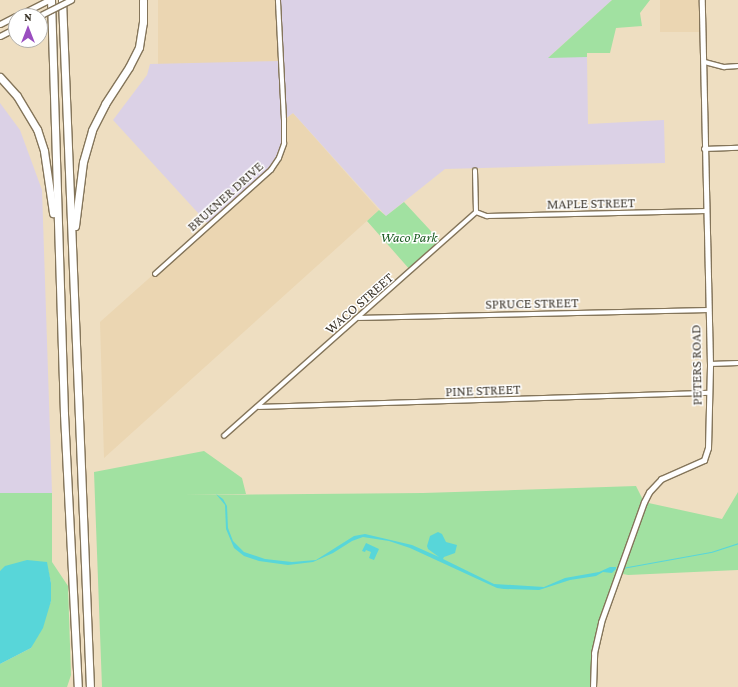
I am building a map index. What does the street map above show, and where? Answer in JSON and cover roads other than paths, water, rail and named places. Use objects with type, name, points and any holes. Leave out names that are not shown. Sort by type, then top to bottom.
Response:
[{"type":"highway","points":[[50,0],[64,422],[78,687]]},
{"type":"highway","points":[[62,0],[90,687]]},
{"type":"highway","points":[[72,256],[83,162],[92,130],[105,104],[129,67],[139,46],[144,22],[143,0]]},
{"type":"highway","points":[[0,77],[17,96],[38,129],[44,151],[58,256]]},
{"type":"street","points":[[33,8],[50,0]]},
{"type":"street","points":[[48,12],[72,0]]},
{"type":"street","name":"BRUKNER DRIVE","points":[[155,274],[271,170],[280,158],[284,144],[284,120],[278,0]]},
{"type":"street","name":"PETERS ROAD","points":[[593,687],[594,653],[601,622],[644,502],[655,484],[666,476],[704,460],[708,448],[708,393],[710,364],[707,310],[704,148],[705,62],[702,0]]},
{"type":"street","points":[[705,62],[724,67],[738,66]]},
{"type":"street","points":[[704,148],[738,148]]},
{"type":"street","points":[[475,171],[476,212]]},
{"type":"street","name":"MAPLE STREET","points":[[476,212],[487,216],[706,211]]},
{"type":"street","name":"WACO STREET","points":[[224,436],[259,407],[476,212]]},
{"type":"street","name":"SPRUCE STREET","points":[[358,318],[707,310]]},
{"type":"street","points":[[710,364],[738,363]]},
{"type":"street","name":"PINE STREET","points":[[259,407],[708,393]]},
{"type":"water","points":[[216,494],[223,499],[227,506],[228,528],[233,541],[244,552],[265,559],[292,562],[316,560],[354,536],[365,534],[412,545],[439,557],[428,549],[427,546],[430,536],[438,532],[442,534],[446,542],[457,545],[455,553],[444,557],[443,559],[494,584],[544,587],[565,578],[599,572],[610,567],[616,567],[616,569],[612,573],[603,572],[596,576],[570,580],[539,590],[504,589],[497,588],[410,548],[389,541],[363,537],[352,541],[333,553],[313,562],[288,565],[259,561],[244,556],[234,548],[226,529],[225,505]]},
{"type":"water","points":[[366,543],[379,549],[374,560],[369,558],[371,552],[366,550],[365,552],[362,551]]},
{"type":"water","points":[[27,560],[47,562],[51,583],[51,601],[43,628],[31,648],[0,664],[0,571],[5,566]]},
{"type":"waterway","points":[[622,568],[711,552],[738,543]]},
{"type":"park label","name":"Waco Park","points":[[409,237]]}]
